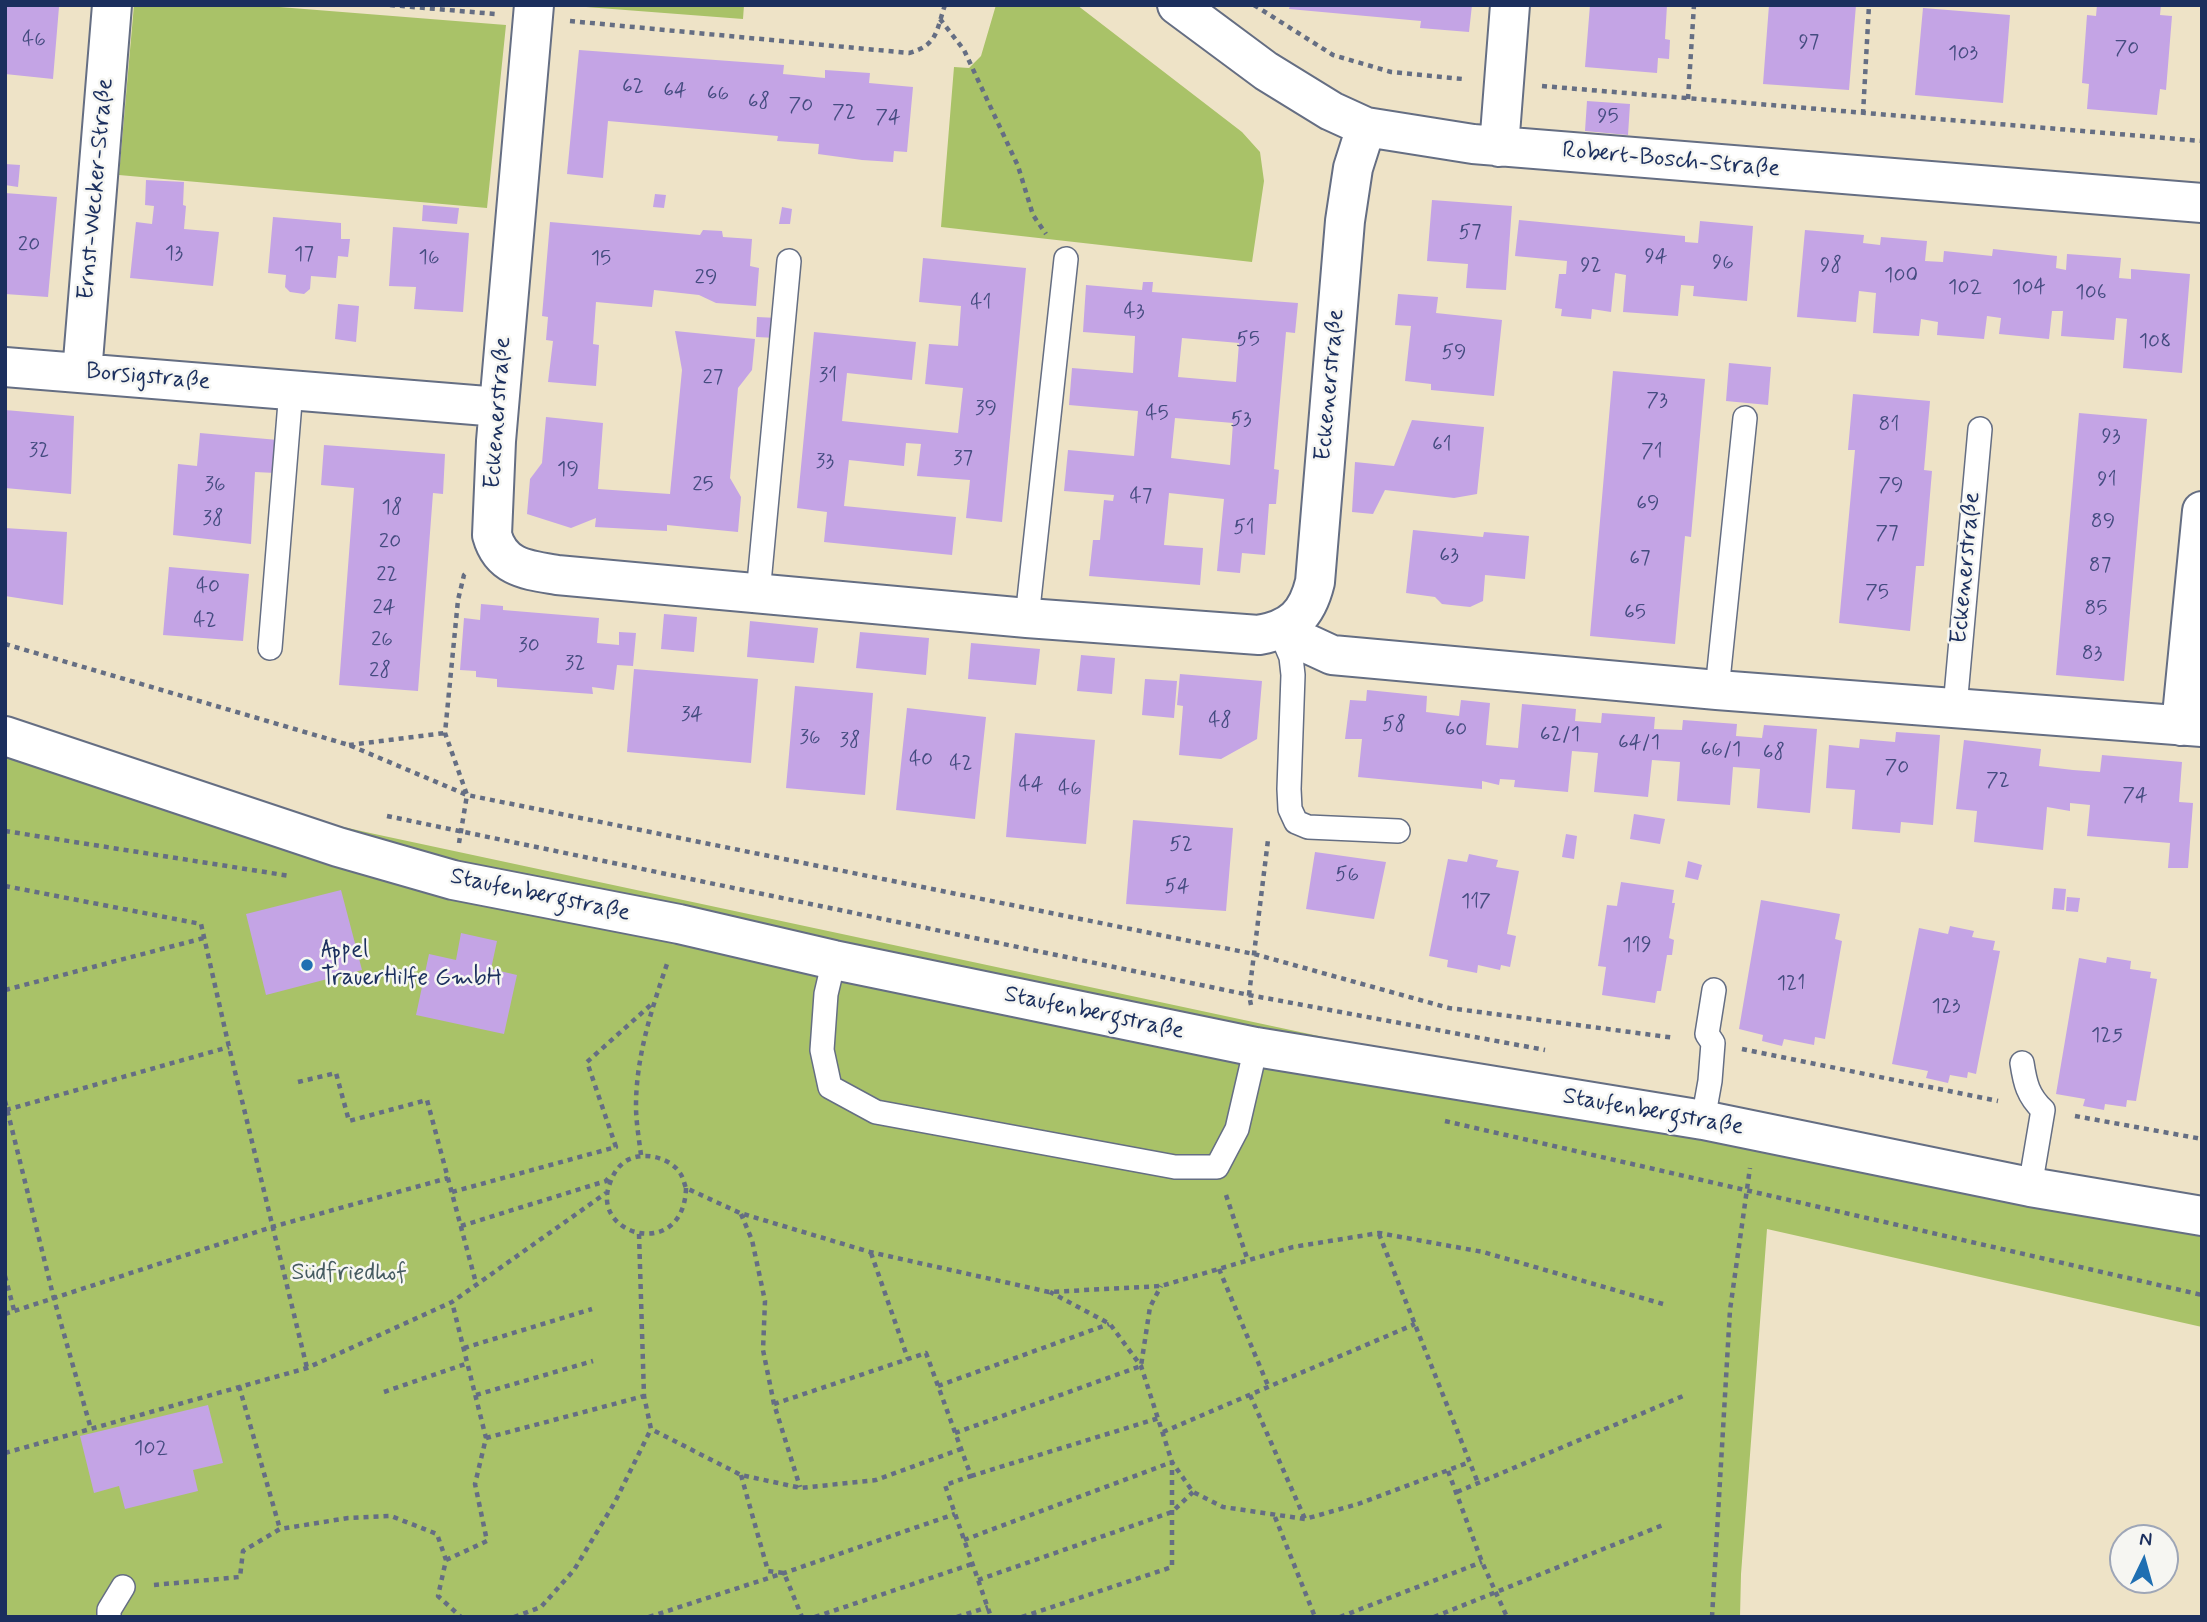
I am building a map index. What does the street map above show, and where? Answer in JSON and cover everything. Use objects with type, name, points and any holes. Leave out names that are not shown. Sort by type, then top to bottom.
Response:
[{"type":"street","name":"Ernst-Wecker-Straße","points":[[82,373],[112,5]]},
{"type":"street","name":"Robert-Bosch-Straße","points":[[1177,5],[1298,92],[1366,127],[1499,147],[2202,203]]},
{"type":"street","points":[[1499,147],[1510,5]]},
{"type":"street","name":"Eckenerstraße","points":[[496,551],[491,514],[533,11]]},
{"type":"street","name":"Eckenerstraße","points":[[1280,631],[1294,621],[1310,602],[1315,582],[1345,221],[1353,167],[1366,127]]},
{"type":"street","name":"Borsigstraße","points":[[5,366],[499,407]]},
{"type":"street","points":[[496,551],[509,563],[557,575],[1027,618],[1259,635],[1280,631],[1332,655],[1717,690],[2191,726],[2202,511]]},
{"type":"street","name":"Staufenbergstraße","points":[[5,736],[338,847],[453,880],[680,925],[834,960],[1256,1047],[1703,1120],[2030,1187],[2202,1216]]},
{"type":"lane","points":[[1027,618],[1066,259]]},
{"type":"lane","points":[[758,594],[789,261]]},
{"type":"lane","points":[[270,648],[291,390]]},
{"type":"lane","points":[[1717,690],[1745,418]]},
{"type":"lane","name":"Eckenerstraße","points":[[1955,707],[1980,429]]},
{"type":"lane","points":[[1280,631],[1291,657],[1293,675],[1289,789],[1290,809],[1296,822],[1308,827],[1398,831]]},
{"type":"lane","points":[[834,960],[826,994],[822,1050],[830,1087],[876,1112],[1175,1167],[1217,1167],[1237,1129],[1256,1047]]},
{"type":"lane","points":[[1703,1120],[1710,1081],[1713,1042],[1707,1034],[1714,990]]},
{"type":"lane","points":[[2022,1063],[2025,1086],[2033,1101],[2043,1110],[2030,1187]]},
{"type":"lane","points":[[109,1617],[109,1611],[123,1587]]},
{"type":"path","points":[[390,5],[533,11],[894,53],[909,53],[922,49],[933,41],[945,5]]},
{"type":"path","points":[[1254,5],[1333,55],[1391,72],[2202,141]]},
{"type":"path","points":[[1688,99],[1694,5]]},
{"type":"path","points":[[1863,114],[1869,5]]},
{"type":"path","points":[[940,19],[964,50],[1018,166],[1032,215],[1066,259]]},
{"type":"path","points":[[453,880],[467,795],[444,733],[458,600],[464,575],[478,561],[496,551]]},
{"type":"path","points":[[5,644],[349,745],[467,795],[1254,954],[1449,1008],[1713,1042],[2043,1110],[2202,1139]]},
{"type":"path","points":[[349,745],[444,733]]},
{"type":"path","points":[[1256,1047],[1250,995],[1269,834],[1275,821],[1290,809]]},
{"type":"path","points":[[380,815],[1250,995],[1547,1051]]},
{"type":"path","points":[[5,887],[201,924],[307,1368]]},
{"type":"path","points":[[641,1155],[636,1108],[638,1065],[654,1002],[680,925]]},
{"type":"path","points":[[5,990],[204,938]]},
{"type":"path","points":[[452,1192],[616,1147],[587,1062],[654,1002]]},
{"type":"path","points":[[6,1110],[229,1047]]},
{"type":"path","points":[[298,1082],[336,1073],[349,1121],[427,1100],[476,1283]]},
{"type":"path","points":[[5,1101],[54,1299],[91,1429]]},
{"type":"path","points":[[461,1226],[606,1181],[614,1172],[625,1161],[641,1155],[667,1160],[679,1172],[686,1188],[686,1203],[679,1218],[659,1233],[639,1234],[619,1225],[609,1210],[607,1193],[614,1172]]},
{"type":"path","points":[[1217,1167],[1248,1261]]},
{"type":"path","points":[[5,1314],[272,1227],[448,1178]]},
{"type":"path","points":[[686,1188],[740,1213],[870,1252],[1049,1292],[1110,1324],[1141,1366],[1172,1462],[1172,1567],[1022,1617]]},
{"type":"path","points":[[1712,1617],[1730,1310],[1746,1189],[2202,1294]]},
{"type":"path","points":[[5,1453],[307,1368],[452,1302],[607,1193]]},
{"type":"path","points":[[740,1213],[752,1240],[765,1301],[763,1350],[774,1404],[801,1488]]},
{"type":"path","points":[[1379,1233],[1478,1483]]},
{"type":"path","points":[[1049,1292],[1161,1286],[1293,1247],[1379,1233],[1483,1252],[1663,1304]]},
{"type":"path","points":[[514,1617],[541,1606],[574,1570],[615,1502],[651,1429],[644,1396],[639,1234]]},
{"type":"path","points":[[870,1252],[908,1360]]},
{"type":"path","points":[[1219,1269],[1269,1388]]},
{"type":"path","points":[[5,1276],[14,1310]]},
{"type":"path","points":[[1141,1366],[1150,1307],[1161,1286]]},
{"type":"path","points":[[446,1560],[487,1541],[475,1484],[486,1438],[452,1302]]},
{"type":"path","points":[[464,1348],[592,1309]]},
{"type":"path","points":[[938,1386],[1110,1324]]},
{"type":"path","points":[[1163,1432],[1415,1324]]},
{"type":"path","points":[[774,1404],[926,1353],[971,1476]]},
{"type":"path","points":[[476,1395],[593,1361]]},
{"type":"path","points":[[384,1392],[468,1363]]},
{"type":"path","points":[[955,1433],[1141,1366]]},
{"type":"path","points":[[239,1386],[280,1529]]},
{"type":"path","points":[[1250,1395],[1305,1519]]},
{"type":"path","points":[[486,1438],[644,1396]]},
{"type":"path","points":[[1457,1492],[1683,1396]]},
{"type":"path","points":[[991,1617],[945,1485],[1159,1418]]},
{"type":"path","points":[[651,1429],[741,1475],[801,1488],[876,1480],[961,1449]]},
{"type":"path","points":[[1172,1462],[1193,1492],[1223,1507],[1305,1519],[1358,1504],[1469,1462]]},
{"type":"path","points":[[964,1540],[1172,1462]]},
{"type":"path","points":[[1448,1471],[1482,1562],[1507,1617]]},
{"type":"path","points":[[741,1475],[768,1571],[784,1573]]},
{"type":"path","points":[[978,1580],[1172,1512],[1193,1492]]},
{"type":"path","points":[[649,1617],[956,1514]]},
{"type":"path","points":[[123,1587],[240,1577],[243,1551],[280,1529],[348,1518],[391,1516],[437,1534],[446,1560],[438,1595],[461,1617]]},
{"type":"path","points":[[1275,1516],[1315,1617]]},
{"type":"path","points":[[1434,1617],[1663,1525]]},
{"type":"path","points":[[1340,1617],[1482,1562]]},
{"type":"path","points":[[815,1617],[972,1564]]},
{"type":"path","points":[[784,1573],[802,1617]]},
{"type":"path","points":[[957,1617],[988,1607]]},
{"type":"green space","points":[[134,5],[254,5],[506,25],[487,208],[119,175]]},
{"type":"green space","points":[[560,5],[744,5],[743,19]]},
{"type":"green space","points":[[996,5],[1077,5],[1242,132],[1260,152],[1264,181],[1252,262],[941,227],[954,67],[969,68],[981,56]]},
{"type":"green space","name":"Südfriedhof","points":[[5,750],[370,833],[2202,1225],[2202,1327],[1767,1229],[1740,1617],[5,1617]]},
{"type":"building","points":[[5,5],[59,7],[53,79],[5,74]]},
{"type":"building","points":[[1290,5],[1472,5],[1469,32],[1420,28],[1421,21],[1289,9]]},
{"type":"building","points":[[1590,5],[1667,5],[1665,39],[1670,40],[1669,59],[1658,58],[1657,73],[1585,67]]},
{"type":"building","points":[[1769,5],[1856,5],[1849,90],[1763,84]]},
{"type":"building","points":[[2097,5],[2161,5],[2160,15],[2172,16],[2166,90],[2160,89],[2157,115],[2087,109],[2089,84],[2082,83],[2087,15],[2096,16]]},
{"type":"building","points":[[1923,8],[2010,15],[2003,103],[1915,95]]},
{"type":"building","points":[[579,50],[784,65],[783,74],[825,78],[825,70],[870,73],[869,83],[913,87],[907,152],[894,151],[893,162],[862,160],[818,154],[819,144],[777,141],[778,136],[608,121],[603,178],[567,174]]},
{"type":"building","points":[[1587,101],[1630,104],[1628,135],[1585,131]]},
{"type":"building","points":[[5,164],[20,165],[18,187],[5,185]]},
{"type":"building","points":[[146,180],[184,182],[184,229],[219,232],[213,286],[130,278],[136,222],[152,224],[154,206],[145,205]]},
{"type":"building","points":[[5,193],[57,197],[48,297],[5,294]]},
{"type":"building","points":[[655,194],[666,195],[664,208],[653,207]]},
{"type":"building","points":[[1432,200],[1512,206],[1506,290],[1466,288],[1468,264],[1427,261]]},
{"type":"building","points":[[423,205],[459,208],[457,224],[422,221]]},
{"type":"building","points":[[782,207],[792,209],[790,224],[779,224]]},
{"type":"building","points":[[273,217],[341,223],[341,239],[350,239],[348,257],[338,256],[336,278],[311,276],[310,289],[304,294],[290,292],[285,287],[286,275],[268,273]]},
{"type":"building","points":[[1519,220],[1685,236],[1685,242],[1698,243],[1700,221],[1753,226],[1747,301],[1693,296],[1694,286],[1681,285],[1678,316],[1623,312],[1626,275],[1615,273],[1611,312],[1592,309],[1591,319],[1561,316],[1562,309],[1555,308],[1559,274],[1566,274],[1567,261],[1515,256]]},
{"type":"building","points":[[550,222],[700,235],[703,230],[722,231],[723,237],[752,239],[750,266],[759,268],[756,306],[716,303],[699,295],[654,290],[652,307],[596,302],[593,344],[599,345],[596,386],[548,382],[553,341],[546,340],[548,317],[542,316]]},
{"type":"building","points":[[393,227],[469,233],[463,312],[414,309],[416,287],[389,286]]},
{"type":"building","points":[[1805,230],[1864,235],[1863,243],[1880,245],[1881,237],[1927,241],[1925,261],[1943,262],[1944,251],[1992,256],[1993,249],[2057,256],[2056,268],[2066,270],[2067,254],[2121,258],[2119,278],[2131,279],[2131,269],[2190,274],[2182,373],[2123,368],[2127,319],[2116,318],[2114,340],[2061,336],[2063,311],[2052,311],[2049,339],[1999,334],[2001,318],[1987,316],[1984,339],[1937,335],[1938,322],[1921,319],[1919,336],[1873,333],[1876,293],[1859,291],[1856,322],[1797,317]]},
{"type":"building","points":[[923,258],[1026,268],[1002,522],[966,518],[970,480],[917,476],[921,444],[906,443],[904,466],[849,460],[844,506],[956,517],[952,555],[824,542],[827,512],[797,508],[814,332],[916,342],[912,380],[847,373],[842,421],[958,433],[963,388],[925,384],[929,344],[958,346],[961,306],[919,302]]},
{"type":"building","points":[[1143,282],[1153,282],[1152,292],[1298,303],[1295,333],[1286,332],[1274,469],[1279,470],[1276,504],[1269,504],[1265,555],[1242,553],[1240,573],[1217,571],[1224,499],[1169,493],[1164,545],[1203,548],[1200,585],[1089,576],[1093,540],[1100,540],[1104,500],[1113,501],[1114,495],[1064,491],[1068,450],[1134,456],[1138,411],[1069,405],[1072,368],[1133,373],[1135,336],[1083,332],[1086,285],[1142,290]],"holes":[[[1182,338],[1239,343],[1236,382],[1178,377]],[[1175,418],[1233,423],[1230,465],[1171,458]]]},
{"type":"building","points":[[1398,294],[1438,297],[1436,313],[1502,320],[1494,396],[1431,390],[1431,384],[1405,381],[1411,326],[1395,325]]},
{"type":"building","points":[[338,304],[359,306],[356,342],[335,339]]},
{"type":"building","points":[[757,317],[778,318],[777,338],[756,337]]},
{"type":"building","points":[[675,331],[755,339],[752,370],[738,388],[730,478],[741,497],[738,532],[667,525],[667,531],[595,527],[596,518],[571,528],[527,514],[530,479],[542,463],[546,417],[603,423],[598,489],[670,494],[682,370]]},
{"type":"building","points":[[1729,363],[1771,367],[1768,405],[1726,401]]},
{"type":"building","points":[[1613,371],[1705,379],[1691,537],[1685,536],[1675,644],[1590,636]]},
{"type":"building","points":[[1853,394],[1930,401],[1924,470],[1932,471],[1924,566],[1916,566],[1910,631],[1839,623],[1855,450],[1848,450]]},
{"type":"building","points":[[5,410],[74,416],[71,494],[5,488]]},
{"type":"building","points":[[2079,413],[2147,419],[2124,681],[2056,675]]},
{"type":"building","points":[[1412,420],[1484,427],[1477,494],[1454,498],[1385,490],[1373,514],[1352,512],[1355,462],[1394,466]]},
{"type":"building","points":[[200,433],[278,440],[275,473],[255,472],[251,544],[173,535],[178,464],[197,466]]},
{"type":"building","points":[[324,445],[445,454],[443,494],[433,493],[418,691],[339,685],[354,488],[321,485]]},
{"type":"building","points":[[5,528],[67,532],[63,605],[5,596]]},
{"type":"building","points":[[1413,530],[1483,537],[1484,532],[1529,536],[1525,579],[1485,575],[1483,601],[1470,607],[1442,604],[1435,597],[1406,593]]},
{"type":"building","points":[[169,567],[249,574],[243,641],[163,635]]},
{"type":"building","points":[[481,604],[503,606],[503,610],[599,618],[597,643],[619,645],[619,632],[636,633],[633,666],[617,665],[614,690],[592,687],[593,694],[497,687],[497,679],[476,677],[476,671],[460,670],[464,618],[480,620]]},
{"type":"building","points":[[664,614],[697,617],[694,652],[661,649]]},
{"type":"building","points":[[750,621],[818,628],[814,663],[747,657]]},
{"type":"building","points":[[860,632],[929,638],[926,675],[856,668]]},
{"type":"building","points":[[971,643],[1040,649],[1036,685],[968,679]]},
{"type":"building","points":[[1081,655],[1115,658],[1112,694],[1077,691]]},
{"type":"building","points":[[634,669],[758,679],[751,763],[627,752]]},
{"type":"building","points":[[1180,674],[1262,681],[1257,739],[1221,759],[1179,755],[1183,706],[1177,705]]},
{"type":"building","points":[[1145,679],[1177,681],[1174,718],[1142,715]]},
{"type":"building","points":[[795,686],[873,693],[865,795],[786,788]]},
{"type":"building","points":[[1367,690],[1427,696],[1426,712],[1459,716],[1461,700],[1490,703],[1486,745],[1518,748],[1522,704],[1576,709],[1575,721],[1601,723],[1602,713],[1655,717],[1654,729],[1682,730],[1683,720],[1737,724],[1736,736],[1762,738],[1764,725],[1817,729],[1810,813],[1757,808],[1760,769],[1733,767],[1730,805],[1677,801],[1680,762],[1652,760],[1648,797],[1594,792],[1598,753],[1572,751],[1568,792],[1514,787],[1515,780],[1500,779],[1499,785],[1482,781],[1482,789],[1358,777],[1362,739],[1345,739],[1350,700],[1366,701]]},
{"type":"building","points":[[907,708],[986,717],[975,819],[896,810]]},
{"type":"building","points":[[1896,732],[1940,735],[1933,825],[1901,822],[1900,833],[1852,829],[1855,790],[1826,788],[1829,745],[1859,748],[1860,739],[1895,742]]},
{"type":"building","points":[[1015,733],[1095,740],[1086,844],[1006,837]]},
{"type":"building","points":[[1964,740],[2041,749],[2039,766],[2073,770],[2100,772],[2102,755],[2182,762],[2179,802],[2193,803],[2188,868],[2168,868],[2170,843],[2087,836],[2090,805],[2070,803],[2070,811],[2047,807],[2043,850],[1974,842],[1977,811],[1956,809]]},
{"type":"building","points":[[1634,814],[1665,819],[1660,844],[1630,839]]},
{"type":"building","points":[[1133,820],[1233,828],[1226,911],[1126,904]]},
{"type":"building","points":[[1566,834],[1577,836],[1574,859],[1562,857]]},
{"type":"building","points":[[1315,852],[1386,862],[1374,919],[1306,909]]},
{"type":"building","points":[[1469,854],[1498,860],[1496,867],[1519,871],[1507,934],[1516,936],[1510,967],[1501,965],[1500,970],[1478,965],[1477,973],[1447,967],[1448,960],[1429,956],[1448,859],[1467,862]]},
{"type":"building","points":[[1688,861],[1702,865],[1698,880],[1685,877]]},
{"type":"building","points":[[1621,882],[1674,890],[1672,903],[1675,903],[1669,938],[1674,940],[1672,955],[1667,955],[1661,991],[1657,991],[1655,1003],[1602,995],[1606,967],[1598,966],[1607,905],[1617,906]]},
{"type":"building","points":[[2054,888],[2066,889],[2064,910],[2052,909]]},
{"type":"building","points":[[341,890],[362,970],[266,995],[246,914]]},
{"type":"building","points":[[2067,897],[2080,898],[2078,912],[2066,911]]},
{"type":"building","points":[[1761,900],[1840,914],[1835,939],[1842,941],[1825,1039],[1815,1037],[1814,1045],[1784,1039],[1782,1046],[1762,1041],[1763,1035],[1739,1029]]},
{"type":"building","points":[[1950,926],[1974,931],[1972,937],[1995,941],[1993,950],[2000,951],[1976,1074],[1968,1072],[1967,1078],[1950,1075],[1948,1083],[1926,1078],[1928,1071],[1892,1064],[1919,928],[1948,934]]},
{"type":"building","points":[[461,933],[497,941],[491,969],[517,975],[504,1034],[416,1015],[429,954],[456,960]]},
{"type":"building","points":[[2107,957],[2131,961],[2130,969],[2151,972],[2150,978],[2157,979],[2136,1101],[2127,1100],[2126,1107],[2105,1104],[2104,1110],[2083,1106],[2085,1099],[2056,1094],[2079,958],[2106,963]]},
{"type":"building","points":[[208,1405],[223,1463],[193,1470],[198,1491],[125,1509],[119,1486],[94,1493],[80,1436]]},
{"type":"place","name":"Appel TrauerHilfe GmbH","points":[[307,965]]}]
